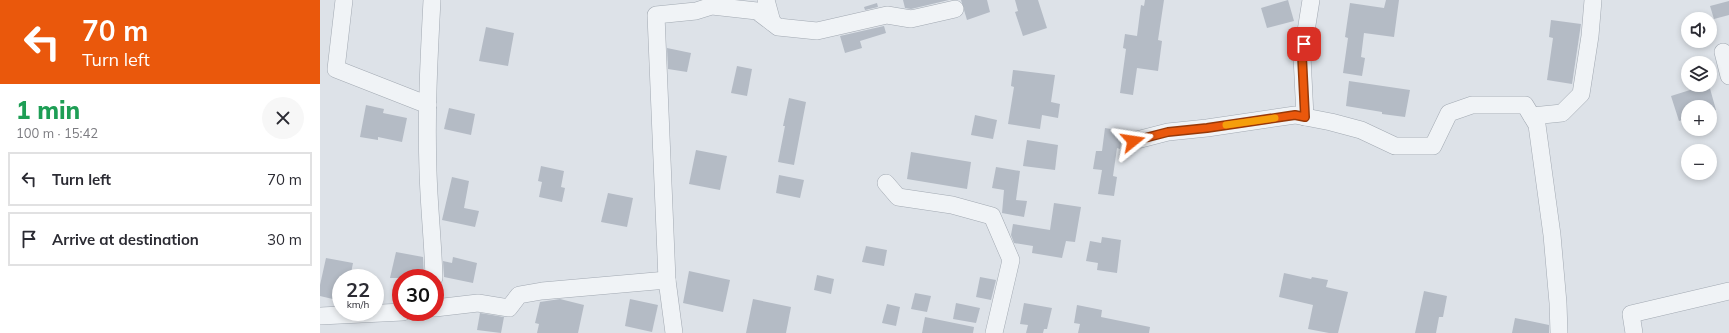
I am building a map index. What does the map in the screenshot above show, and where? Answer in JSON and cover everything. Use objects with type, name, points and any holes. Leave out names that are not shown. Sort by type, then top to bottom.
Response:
[{"type":"street","points":[[344,0],[336,69],[428,105]]},
{"type":"street","points":[[432,0],[428,76],[428,172],[433,269]]},
{"type":"street","points":[[766,0],[772,22]]},
{"type":"street","points":[[1305,117],[1302,56],[1311,0]]},
{"type":"street","points":[[1532,116],[1562,113],[1581,94],[1590,36],[1592,0]]},
{"type":"street","points":[[674,333],[667,280],[656,15],[696,11],[712,6],[757,11],[778,27],[817,31],[887,15],[911,19],[955,9]]},
{"type":"street","points":[[1723,52],[1729,76]]},
{"type":"street","points":[[1133,141],[1168,132],[1207,128],[1295,115],[1361,130],[1395,146],[1433,146],[1449,113],[1472,105],[1526,105],[1537,125],[1552,235],[1560,333]]},
{"type":"street","points":[[886,183],[898,197],[952,205],[992,216],[1011,260],[994,333]]},
{"type":"street","points":[[444,307],[478,303],[509,308],[518,295],[542,291],[667,280]]},
{"type":"street","points":[[1634,333],[1631,314],[1729,291]]},
{"type":"street","points":[[320,316],[392,313]]},
{"type":"building","points":[[903,0],[949,0],[911,9],[905,8]]},
{"type":"building","points":[[961,0],[987,0],[990,12],[967,20]]},
{"type":"building","points":[[1015,0],[1038,0],[1047,28],[1023,36],[1015,12],[1018,11]]},
{"type":"building","points":[[1145,0],[1164,0],[1158,40],[1162,41],[1158,71],[1137,68],[1133,95],[1120,93],[1126,49],[1123,48],[1125,34],[1137,36],[1141,5],[1144,6]]},
{"type":"building","points":[[1288,0],[1294,21],[1267,28],[1261,8]]},
{"type":"building","points":[[1386,0],[1399,0],[1394,37],[1364,33],[1361,57],[1365,58],[1362,76],[1343,73],[1348,38],[1345,37],[1350,3],[1384,8]]},
{"type":"building","points":[[1729,1],[1729,15],[1717,18],[1717,12],[1712,12],[1710,6]]},
{"type":"building","points":[[877,3],[878,7],[865,10],[864,7]]},
{"type":"building","points":[[1551,20],[1581,24],[1572,84],[1547,80],[1553,38],[1549,37]]},
{"type":"building","points":[[884,26],[886,33],[860,41],[862,48],[845,53],[840,36]]},
{"type":"building","points":[[486,27],[514,33],[508,66],[479,61]]},
{"type":"building","points":[[667,48],[691,53],[687,72],[668,69]]},
{"type":"building","points":[[737,66],[752,69],[747,96],[731,93]]},
{"type":"building","points":[[1013,70],[1055,75],[1051,102],[1060,104],[1058,118],[1042,115],[1040,129],[1008,124],[1014,87],[1011,86]]},
{"type":"building","points":[[1349,81],[1410,90],[1405,117],[1382,114],[1382,112],[1346,106]]},
{"type":"building","points":[[1684,92],[1711,92],[1713,100],[1681,100],[1681,120],[1679,121],[1671,96]]},
{"type":"building","points":[[789,98],[806,102],[794,165],[778,162]]},
{"type":"building","points":[[366,105],[384,109],[383,113],[407,118],[402,142],[378,137],[378,140],[360,137]]},
{"type":"building","points":[[449,108],[475,114],[471,135],[444,129]]},
{"type":"building","points":[[975,115],[997,120],[993,139],[971,135]]},
{"type":"building","points":[[1105,128],[1123,131],[1120,149],[1117,148],[1113,176],[1117,177],[1114,196],[1098,194],[1102,170],[1093,169],[1096,151],[1102,151]]},
{"type":"building","points":[[1027,140],[1058,145],[1055,170],[1023,166]]},
{"type":"building","points":[[696,150],[727,156],[720,190],[689,184]]},
{"type":"building","points":[[911,152],[971,162],[967,189],[907,179]]},
{"type":"building","points":[[541,166],[564,171],[561,187],[565,188],[562,202],[539,197],[542,182],[538,181]]},
{"type":"building","points":[[996,167],[1020,171],[1016,200],[1027,201],[1024,217],[1002,213],[1004,190],[992,188]]},
{"type":"building","points":[[779,175],[804,180],[800,198],[776,193]]},
{"type":"building","points":[[452,177],[469,181],[464,208],[479,211],[475,227],[442,220]]},
{"type":"building","points":[[608,193],[633,198],[627,227],[601,222]]},
{"type":"building","points":[[1054,203],[1081,207],[1075,242],[1066,241],[1062,258],[1032,253],[1033,246],[1014,243],[1011,235],[1013,224],[1050,230]]},
{"type":"building","points":[[1102,237],[1121,240],[1117,273],[1097,270],[1098,263],[1086,261],[1090,241],[1101,243]]},
{"type":"building","points":[[866,246],[887,250],[884,266],[862,262]]},
{"type":"building","points":[[396,252],[423,257],[424,269],[392,269]]},
{"type":"building","points":[[453,257],[477,263],[473,283],[444,277],[443,261],[452,263]]},
{"type":"building","points":[[326,258],[353,263],[352,269],[332,269],[332,299],[320,296],[320,285]]},
{"type":"building","points":[[689,271],[730,280],[723,312],[683,303]]},
{"type":"building","points":[[1284,273],[1311,279],[1312,277],[1328,280],[1326,287],[1348,292],[1338,333],[1308,329],[1313,305],[1279,297]]},
{"type":"building","points":[[817,275],[834,279],[831,294],[814,290]]},
{"type":"building","points":[[980,277],[996,280],[991,300],[976,297]]},
{"type":"building","points":[[1424,291],[1447,296],[1443,317],[1439,317],[1436,333],[1415,333]]},
{"type":"building","points":[[915,293],[931,296],[927,312],[911,309]]},
{"type":"building","points":[[560,299],[584,305],[578,333],[537,333],[539,324],[535,323],[540,302]]},
{"type":"building","points":[[630,299],[658,305],[652,332],[625,326]]},
{"type":"building","points":[[753,299],[791,307],[786,333],[746,333]]},
{"type":"building","points":[[956,303],[980,308],[976,323],[953,319]]},
{"type":"building","points":[[1024,303],[1052,308],[1047,329],[1044,329],[1043,333],[1026,333],[1028,325],[1020,324]]},
{"type":"building","points":[[887,304],[900,307],[896,326],[882,323]]},
{"type":"building","points":[[1077,305],[1102,310],[1101,317],[1150,327],[1149,333],[1078,333],[1080,324],[1074,323]]},
{"type":"building","points":[[480,313],[504,317],[501,333],[477,330]]},
{"type":"building","points":[[925,317],[974,327],[973,333],[922,333]]},
{"type":"building","points":[[1515,318],[1549,325],[1549,333],[1512,333]]},
{"type":"slow traffic","points":[[1226,125],[1275,118]]},
{"type":"route","points":[[1133,141],[1168,132],[1207,128],[1253,120],[1295,115],[1305,117],[1302,56],[1304,44]]}]
